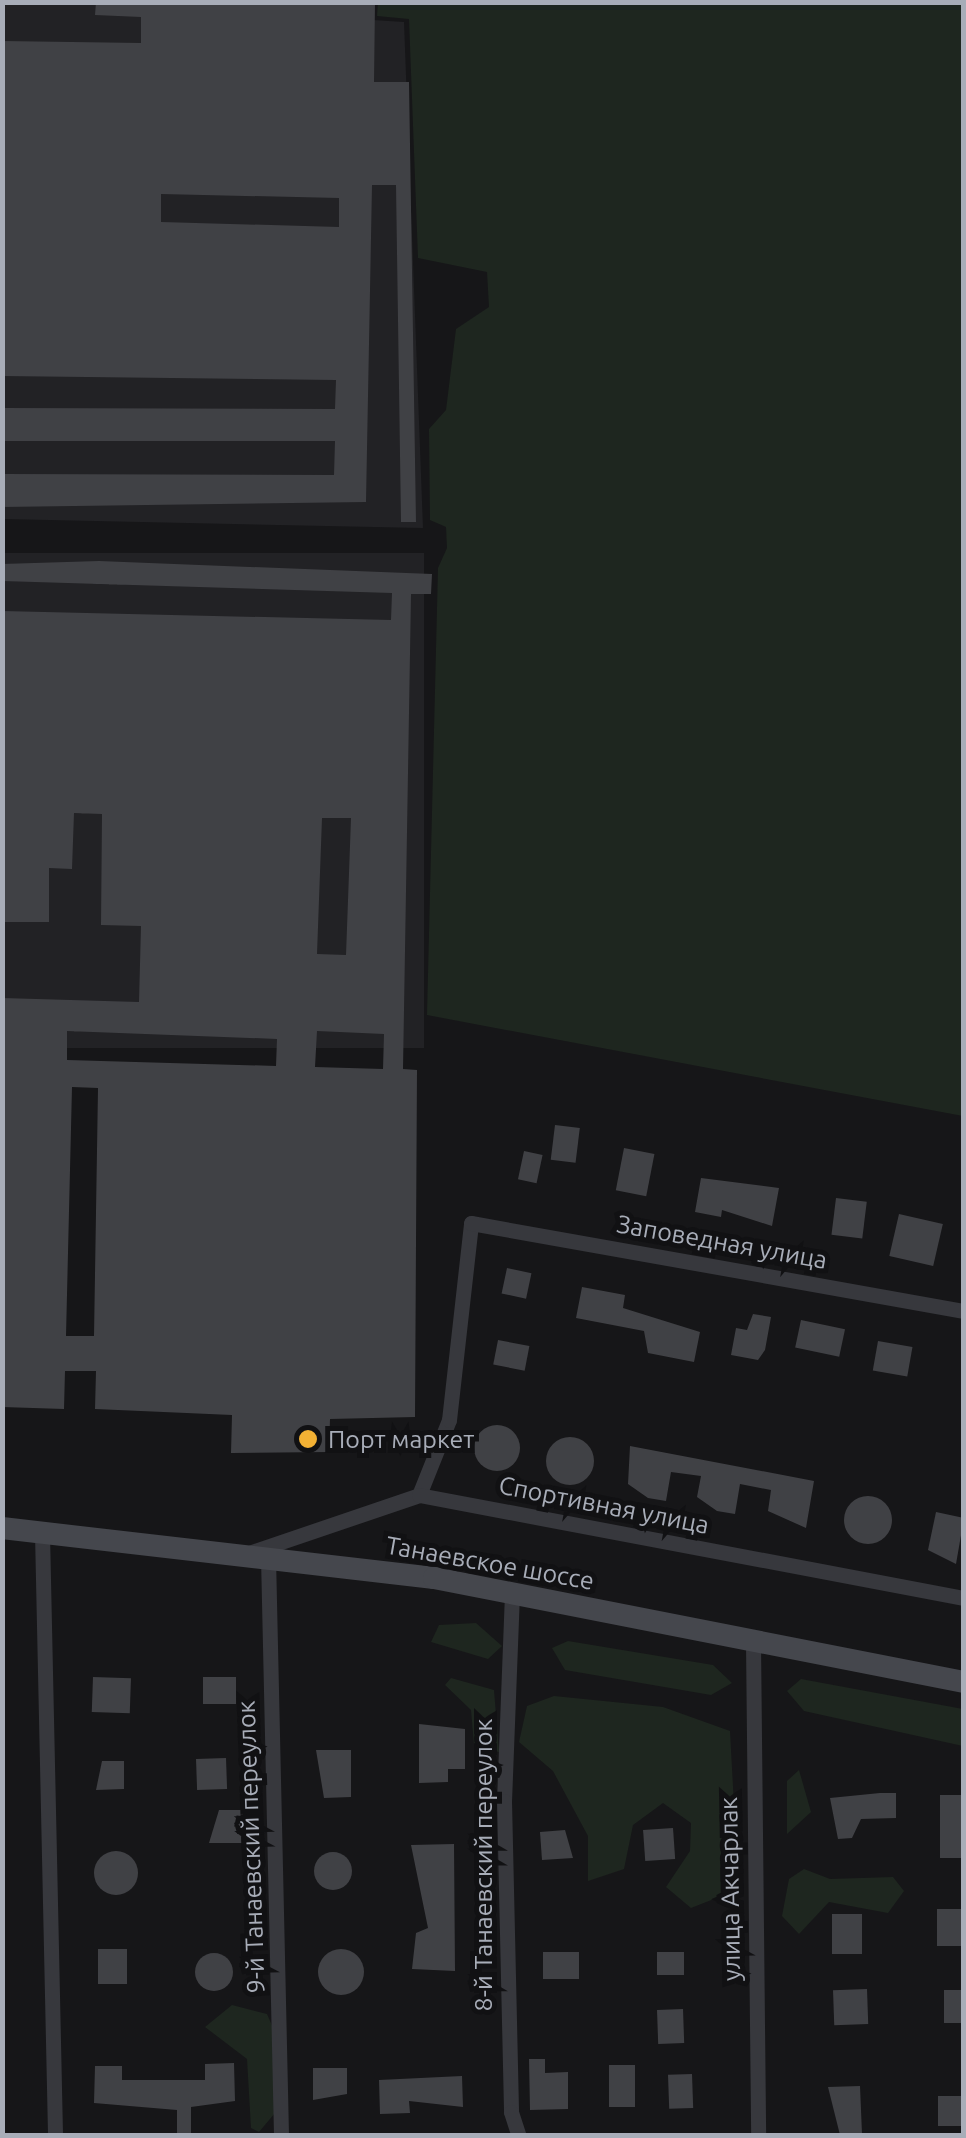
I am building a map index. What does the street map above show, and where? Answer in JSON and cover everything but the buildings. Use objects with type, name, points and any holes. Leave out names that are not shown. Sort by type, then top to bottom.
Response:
[{"type":"street","name":"Заповедная улица","points":[[419,1495],[449,1420],[472,1222],[964,1311]]},
{"type":"street","name":"Спортивная улица","points":[[242,1554],[419,1495],[964,1598]]},
{"type":"street","name":"Танаевское шоссе","points":[[2,1528],[268,1557],[512,1593],[964,1682]]},
{"type":"street","points":[[42,1533],[55,2136]]},
{"type":"street","name":"9-й Танаевский переулок","points":[[268,1557],[281,2136]]},
{"type":"street","name":"8-й Танаевский переулок","points":[[512,1593],[504,1819],[510,2112],[520,2136]]},
{"type":"street","name":"улица Акчарлак","points":[[753,1642],[758,2136]]},
{"type":"shaded area","points":[[373,2],[373,20],[404,22],[423,528],[3,519],[3,3]]},
{"type":"shaded area","points":[[378,2],[963,3],[963,1116],[427,1015],[438,568],[447,548],[446,527],[430,520],[429,429],[446,410],[456,329],[489,307],[487,272],[418,258],[409,19],[377,16]]},
{"type":"shaded area","points":[[3,553],[424,553],[424,1048],[3,1048]]},
{"type":"shaded area","points":[[476,1623],[502,1646],[488,1659],[431,1642],[439,1625]]},
{"type":"shaded area","points":[[568,1641],[713,1665],[732,1683],[711,1695],[565,1670],[552,1648]]},
{"type":"shaded area","points":[[451,1678],[494,1690],[499,1752],[474,1745],[471,1710],[445,1685]]},
{"type":"shaded area","points":[[801,1679],[963,1709],[963,1746],[804,1711],[787,1691]]},
{"type":"shaded area","points":[[554,1696],[663,1707],[730,1731],[737,1861],[724,1895],[691,1908],[666,1887],[690,1851],[691,1823],[663,1803],[633,1825],[624,1869],[588,1881],[588,1836],[553,1771],[519,1742],[527,1706]]},
{"type":"shaded area","points":[[799,1770],[811,1812],[787,1834],[787,1781]]},
{"type":"shaded area","points":[[804,1869],[830,1879],[893,1877],[904,1891],[888,1913],[829,1902],[799,1934],[782,1916],[789,1879]]},
{"type":"shaded area","points":[[232,2005],[267,2014],[274,2030],[275,2113],[259,2132],[251,2128],[247,2059],[205,2027]]},
{"type":"place","name":"Порт маркет","points":[[308,1439]]}]
